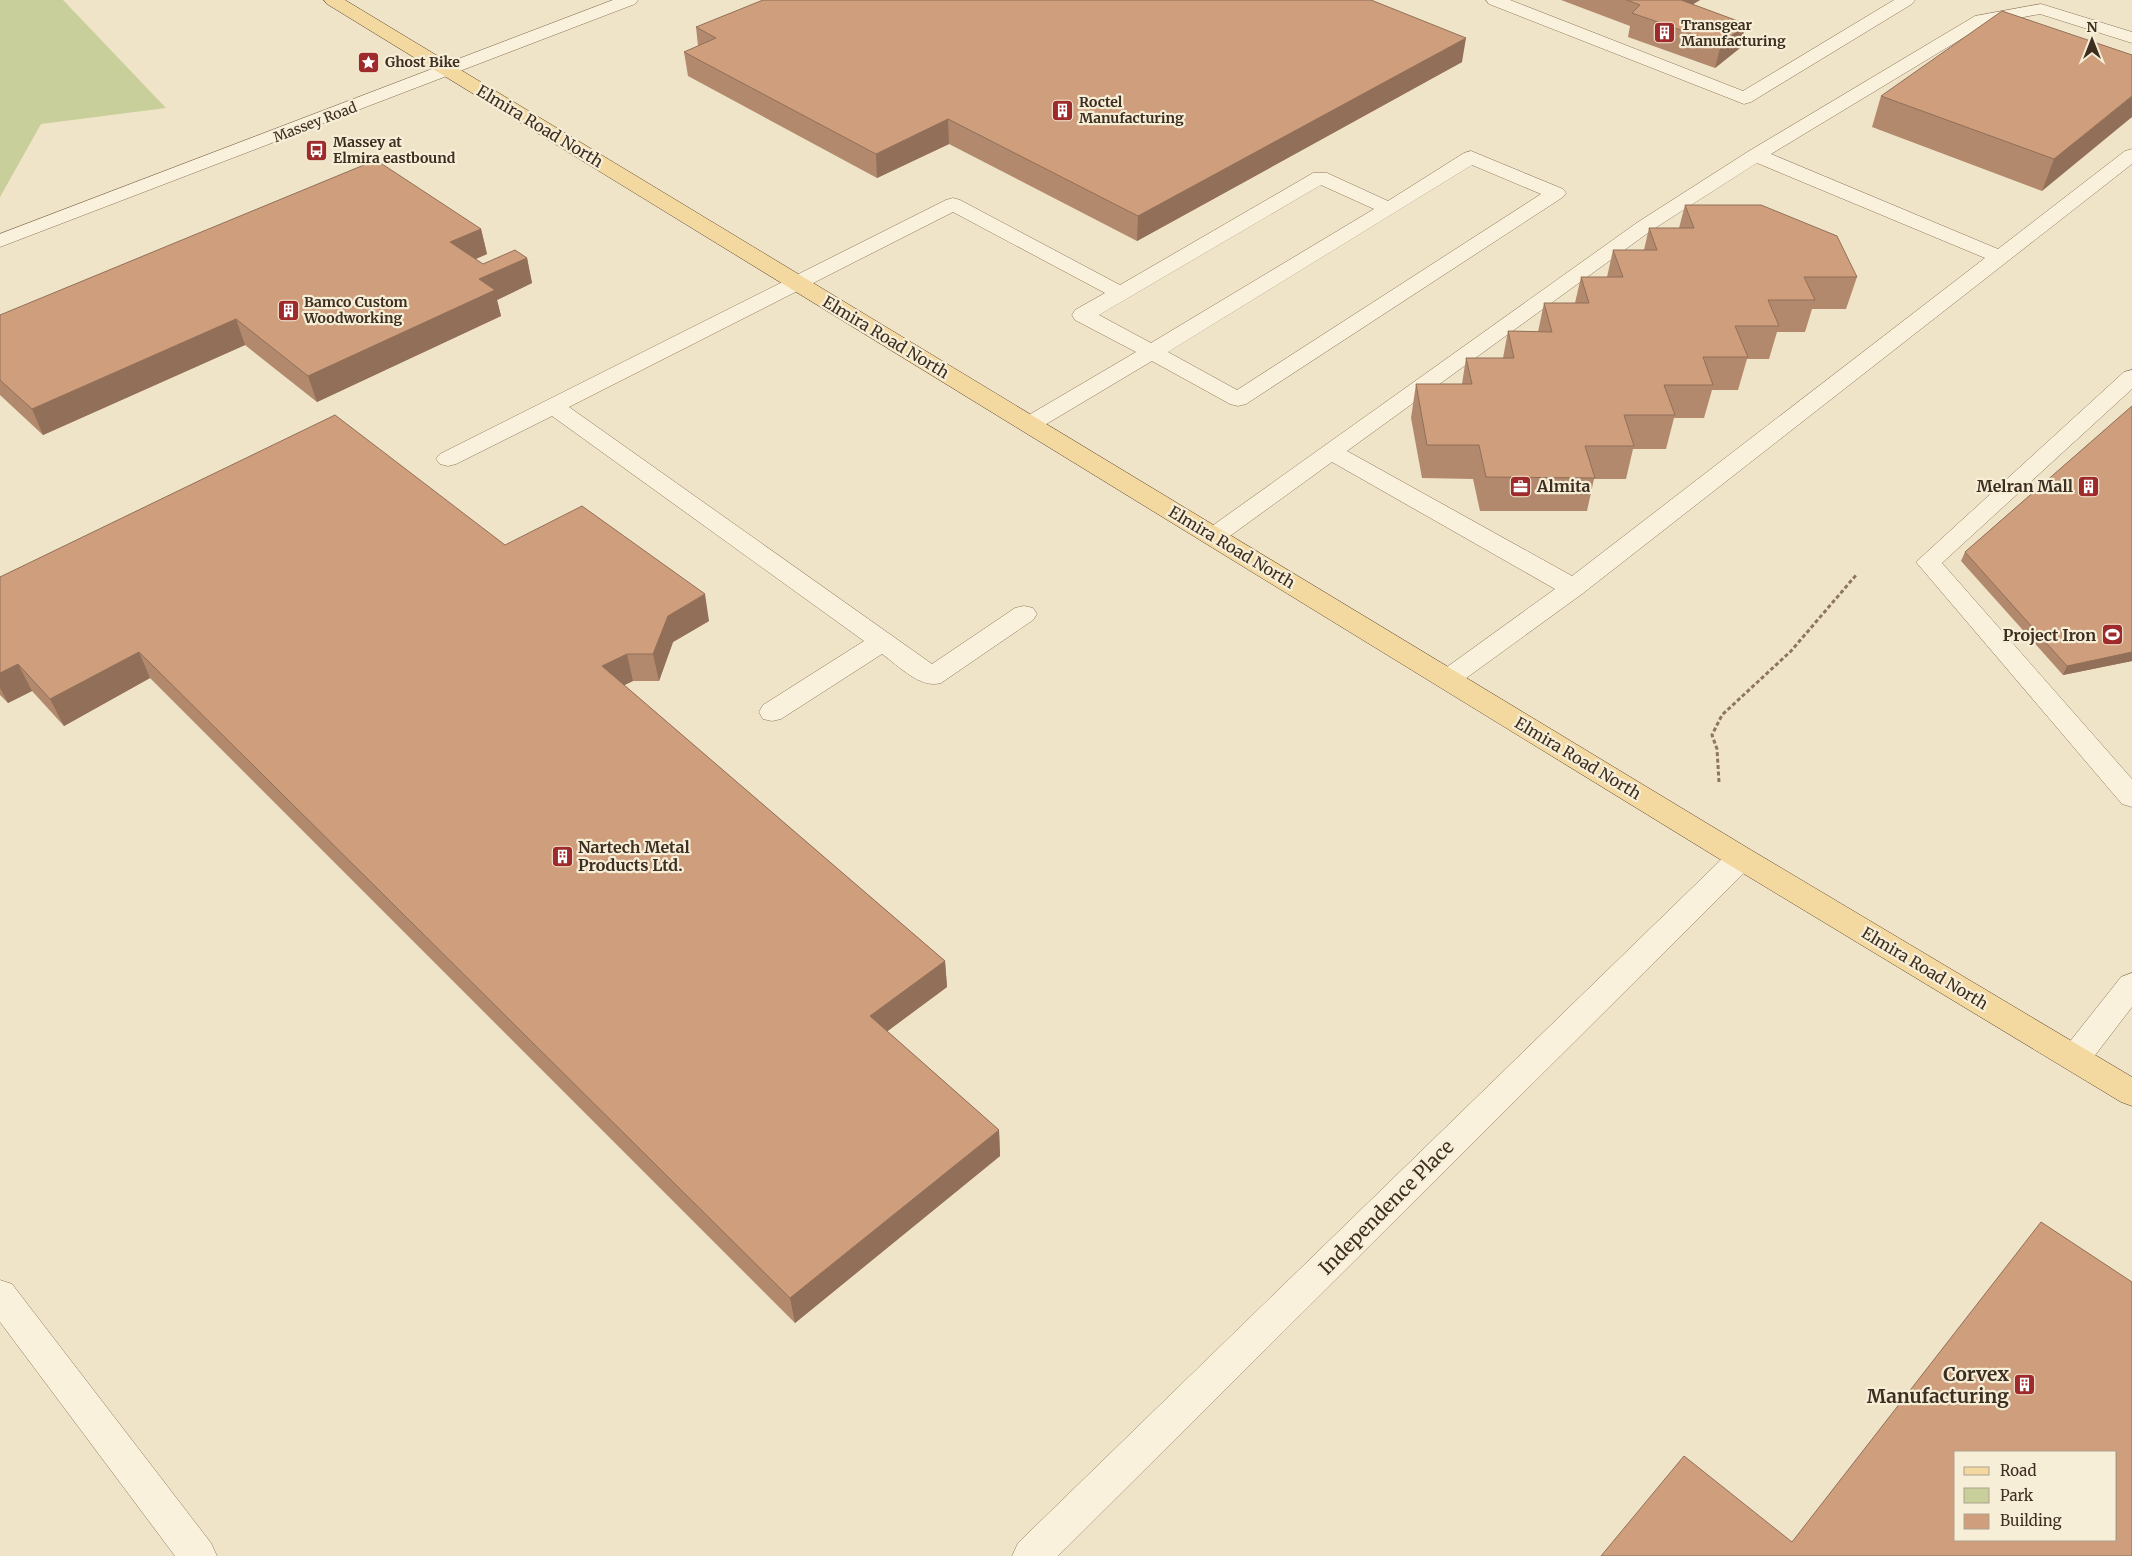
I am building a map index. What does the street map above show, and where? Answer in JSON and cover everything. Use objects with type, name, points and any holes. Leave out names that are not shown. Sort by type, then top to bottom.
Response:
[{"type":"main road","name":"Elmira Road North","points":[[334,0],[1449,678],[1741,858],[2132,1093]]},
{"type":"street","name":"Massey Road","points":[[0,241],[629,0]]},
{"type":"street","points":[[1495,0],[1744,98],[1906,0]]},
{"type":"street","points":[[1214,536],[1645,226],[1756,155],[1982,20],[2041,9],[2132,38]]},
{"type":"street","points":[[1756,155],[2000,257]]},
{"type":"street","points":[[1449,678],[1573,588],[2132,155]]},
{"type":"street","points":[[1030,424],[1150,353],[1389,209],[1471,157],[1556,194],[1238,398],[1150,353],[1082,315],[1320,177],[1389,209]]},
{"type":"street","points":[[448,459],[953,204],[1120,293]]},
{"type":"street","points":[[2132,377],[1928,562],[2132,797]]},
{"type":"street","points":[[553,406],[932,677],[1024,614]]},
{"type":"street","points":[[1332,452],[1573,588]]},
{"type":"street","points":[[772,712],[882,642]]},
{"type":"street","name":"Independence Place","points":[[1031,1556],[1741,858]]},
{"type":"street","points":[[2075,1058],[2132,985]]},
{"type":"street","points":[[0,1295],[198,1556]]},
{"type":"path","points":[[1719,782],[1718,749],[1712,735],[1722,715],[1791,652],[1857,574]]},
{"type":"green space","points":[[0,0],[63,0],[166,108],[41,124],[0,197]]},
{"type":"building","name":"Roctel Manufacturing","points":[[763,0],[1371,0],[1466,38],[1138,216],[948,119],[876,154],[684,52],[716,38],[696,27]]},
{"type":"building","points":[[1627,0],[1681,0],[1746,24],[1721,44],[1632,13],[1640,5]]},
{"type":"building","points":[[2002,11],[2132,55],[2132,96],[2054,159],[1881,96]]},
{"type":"building","name":"Bamco Custom Woodworking","points":[[376,160],[481,229],[450,242],[483,264],[515,250],[527,258],[479,279],[495,290],[308,376],[236,319],[32,409],[0,380],[0,315]]},
{"type":"building","points":[[1685,205],[1761,205],[1837,236],[1857,277],[1804,277],[1815,300],[1768,300],[1779,326],[1735,326],[1748,357],[1703,357],[1713,385],[1664,385],[1675,415],[1624,415],[1634,446],[1585,446],[1595,478],[1486,477],[1479,445],[1427,445],[1416,384],[1472,384],[1466,358],[1514,358],[1508,331],[1552,332],[1544,303],[1589,303],[1581,277],[1623,277],[1613,250],[1657,250],[1649,228],[1694,228]]},
{"type":"building","name":"Melran Mall","points":[[2132,406],[2132,652],[2067,666],[1965,552]]},
{"type":"building","name":"Nartech Metal Products Ltd.","points":[[335,415],[505,545],[582,506],[705,594],[668,616],[653,654],[627,654],[602,666],[945,961],[870,1016],[999,1130],[790,1298],[139,652],[50,699],[18,664],[0,673],[0,577]]},
{"type":"building","name":"Corvex Manufacturing","points":[[2041,1222],[2132,1282],[2132,1556],[1601,1556],[1684,1456],[1792,1542]]},
{"type":"place","name":"Transgear Manufacturing","points":[[1665,33]]},
{"type":"place","name":"Ghost Bike","points":[[369,62]]},
{"type":"place","name":"Roctel Manufacturing","points":[[1063,110]]},
{"type":"place","name":"Massey at Elmira eastbound","points":[[317,150]]},
{"type":"place","name":"Bamco Custom Woodworking","points":[[288,310]]},
{"type":"place","name":"Almita","points":[[1521,486]]},
{"type":"place","name":"Melran Mall","points":[[2089,486]]},
{"type":"place","name":"Project Iron","points":[[2112,635]]},
{"type":"place","name":"Nartech Metal Products Ltd.","points":[[562,856]]},
{"type":"place","name":"Corvex Manufacturing","points":[[2025,1385]]}]
